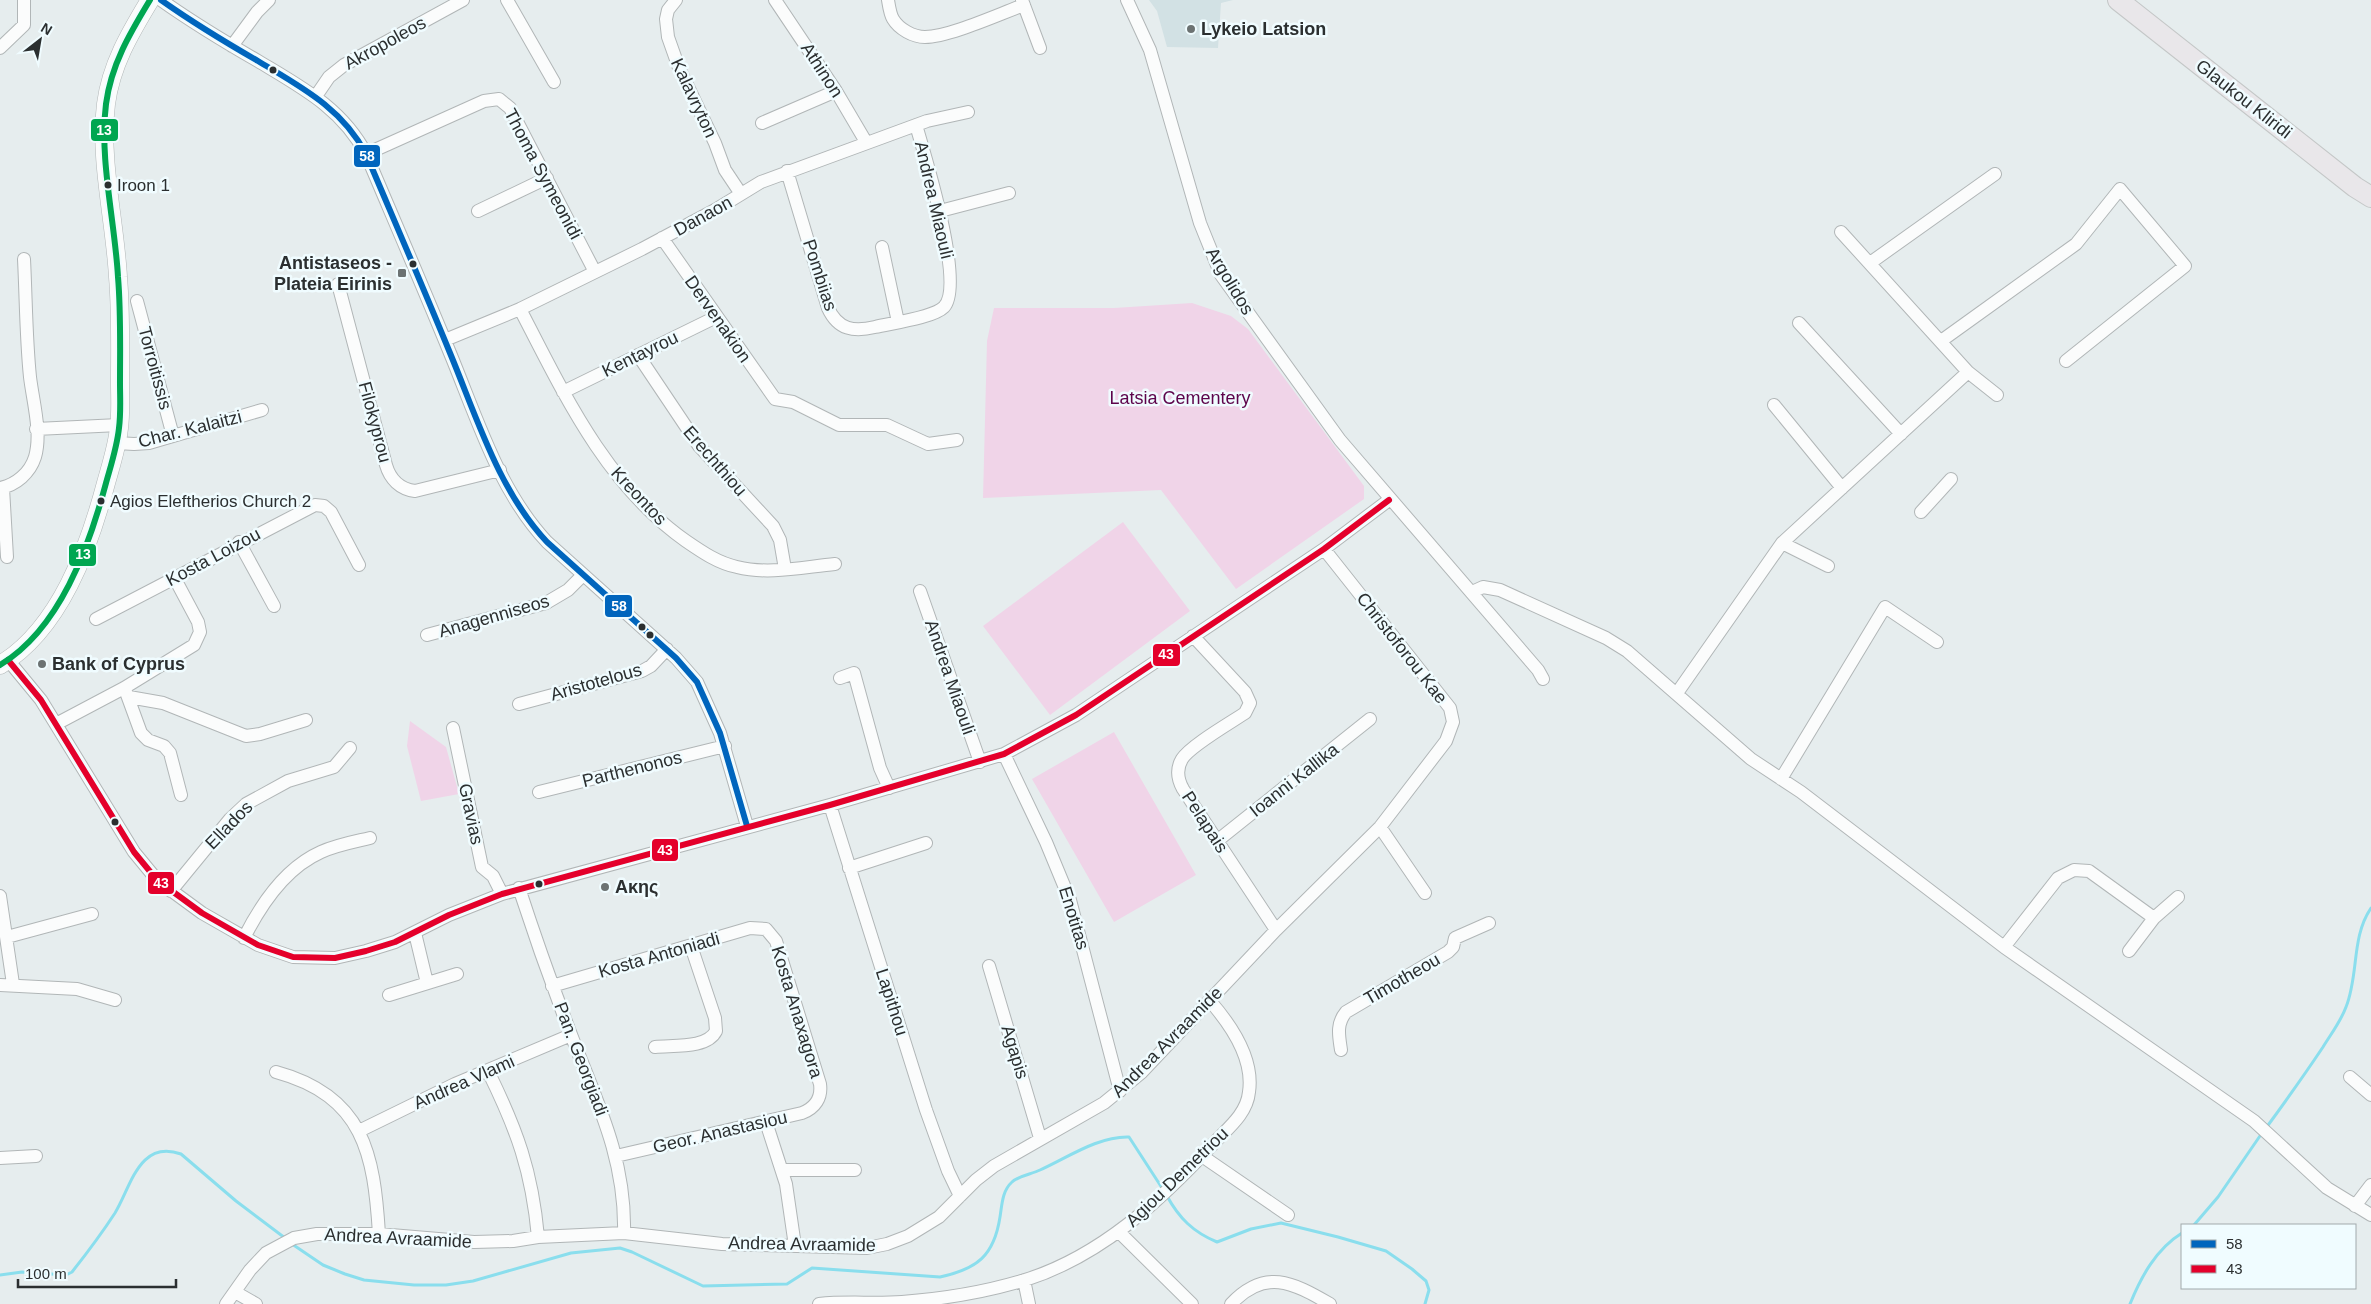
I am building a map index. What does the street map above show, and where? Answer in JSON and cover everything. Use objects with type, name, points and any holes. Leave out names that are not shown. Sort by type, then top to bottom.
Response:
[{"type":"main road","name":"Glaukou Kliridi","points":[[2118,0],[2348,181],[2371,197]]},
{"type":"street","points":[[0,48],[24,25],[24,0]]},
{"type":"street","points":[[150,0],[119,57],[108,93],[105,114],[107,167],[119,285],[119,425],[117,443],[90,539],[74,574],[39,629],[4,663],[33,690],[148,871],[202,914],[244,938],[293,957],[324,958],[366,952],[414,933],[444,917],[519,888],[830,805],[1004,754],[1076,715],[1324,549],[1389,500]]},
{"type":"street","points":[[161,0],[232,46],[316,96],[348,125],[366,154],[500,470],[530,523],[583,575],[667,649],[701,687],[725,746],[747,826]]},
{"type":"street","points":[[232,46],[257,12],[269,0]]},
{"type":"street","name":"Akropoleos","points":[[316,96],[329,77],[344,65],[463,0]]},
{"type":"street","points":[[507,0],[554,82]]},
{"type":"street","name":"Kalavryton","points":[[676,0],[668,10],[666,19],[668,37],[679,68],[715,143],[725,170],[741,194]]},
{"type":"street","name":"Athinon","points":[[775,0],[836,91],[866,142]]},
{"type":"street","points":[[888,0],[893,18],[902,28],[912,34],[924,37],[941,34],[1023,2],[1040,48]]},
{"type":"street","name":"Argolidos","points":[[1127,0],[1150,50],[1200,223],[1222,275],[1340,440],[1389,500],[1472,592],[1538,670],[1543,679]]},
{"type":"street","points":[[762,123],[836,91]]},
{"type":"street","name":"Thoma Symeonidi","points":[[366,154],[484,101],[496,99],[503,101],[510,108],[595,272]]},
{"type":"street","name":"Danaon","points":[[445,340],[520,309],[595,272],[662,238],[761,182],[916,125],[937,118],[968,112]]},
{"type":"street","name":"Andrea Miaouli","points":[[916,125],[940,211],[951,286],[950,298],[947,304]]},
{"type":"street","name":"Pombiias","points":[[788,171],[828,308],[835,321],[847,329],[862,330],[934,313],[947,304]]},
{"type":"street","points":[[1870,263],[1995,174]]},
{"type":"street","points":[[478,211],[547,178]]},
{"type":"street","points":[[1941,341],[2076,244],[2120,189],[2185,266],[2066,361]]},
{"type":"street","points":[[940,211],[1010,193]]},
{"type":"street","points":[[1841,232],[1968,372],[1997,395]]},
{"type":"street","name":"Dervenakion","points":[[662,238],[775,399],[793,402],[839,426],[887,425],[928,444],[957,440]]},
{"type":"street","points":[[882,247],[898,322]]},
{"type":"street","points":[[7,557],[1,488],[19,480],[32,465],[38,448],[30,376],[24,260]]},
{"type":"street","name":"Filokyprou","points":[[338,284],[386,465],[395,482],[406,489],[415,491],[500,470]]},
{"type":"street","name":"Torroitissis","points":[[137,301],[173,436]]},
{"type":"street","name":"Kreontos","points":[[520,309],[563,392],[616,474],[638,500],[667,526],[701,551],[729,565],[759,570],[835,564]]},
{"type":"street","name":"Kentayrou","points":[[563,392],[716,317]]},
{"type":"street","points":[[1799,323],[1900,434]]},
{"type":"street","name":"Erechthiou","points":[[638,355],[699,446],[773,526],[780,540],[785,569]]},
{"type":"street","points":[[1677,693],[1782,543],[1968,372]]},
{"type":"street","points":[[1774,405],[1842,488]]},
{"type":"street","name":"Char. Kalaitzi","points":[[117,443],[141,444],[262,410]]},
{"type":"street","points":[[36,429],[119,425]]},
{"type":"street","points":[[1921,512],[1951,479]]},
{"type":"street","name":"Kosta Loizou","points":[[96,619],[239,542],[307,508],[321,505],[334,516],[359,565]]},
{"type":"street","points":[[239,542],[274,606]]},
{"type":"street","points":[[1782,543],[1828,566]]},
{"type":"street","name":"Christoforou Kae","points":[[1276,930],[1380,827],[1446,741],[1453,722],[1452,715],[1444,700],[1324,549]]},
{"type":"street","name":"Anagenniseos","points":[[427,635],[546,603],[568,590],[583,575]]},
{"type":"street","points":[[56,724],[127,692],[188,650],[198,639],[200,629],[197,619],[174,577]]},
{"type":"street","points":[[1472,592],[1483,587],[1494,588],[1606,638],[1627,651],[1739,749],[1781,778],[2004,947],[2259,1126],[2326,1188],[2371,1216]]},
{"type":"street","name":"Andrea Miaouli","points":[[920,591],[980,762]]},
{"type":"street","points":[[1781,778],[1885,607],[1936,642]]},
{"type":"street","name":"Pelapais","points":[[1193,636],[1249,699],[1249,707],[1245,713],[1189,752],[1179,766],[1178,775],[1181,786],[1276,930]]},
{"type":"street","name":"Aristotelous","points":[[519,704],[642,671],[651,666],[667,649]]},
{"type":"street","points":[[840,678],[854,673],[880,768],[889,788]]},
{"type":"street","points":[[127,692],[163,703],[246,736],[260,734],[306,720]]},
{"type":"street","points":[[127,692],[141,733],[148,740],[164,746],[170,752],[181,795]]},
{"type":"street","name":"Ioanni Kallika","points":[[1217,841],[1370,720]]},
{"type":"street","name":"Gravias","points":[[453,728],[482,867],[493,876],[502,894]]},
{"type":"street","name":"Parthenonos","points":[[539,792],[725,746]]},
{"type":"street","name":"Ellados","points":[[171,891],[230,819],[246,804],[288,781],[334,767],[350,748]]},
{"type":"street","name":"Enotitas","points":[[1004,754],[1046,842],[1070,900],[1120,1091]]},
{"type":"street","name":"Lapithou","points":[[830,805],[926,1110],[948,1171],[960,1196]]},
{"type":"street","points":[[1380,827],[1425,893]]},
{"type":"street","points":[[244,938],[254,918],[271,893],[308,859],[331,848],[370,838]]},
{"type":"street","points":[[849,868],[926,843]]},
{"type":"street","points":[[2004,947],[2058,878],[2074,870],[2089,871],[2154,918]]},
{"type":"street","name":"Pan. Georgiadi","points":[[519,888],[552,986],[598,1101],[616,1156],[623,1203],[624,1233]]},
{"type":"street","points":[[0,896],[8,937],[6,985],[77,989],[115,1000]]},
{"type":"street","points":[[2128,952],[2154,918],[2178,897]]},
{"type":"street","points":[[8,937],[92,914]]},
{"type":"street","name":"Timotheou","points":[[1341,1050],[1338,1028],[1340,1020],[1346,1012],[1448,952],[1454,945],[1455,938],[1489,923]]},
{"type":"street","name":"Kosta Antoniadi","points":[[552,986],[750,928],[766,929]]},
{"type":"street","name":"Kosta Anaxagora","points":[[766,929],[773,935],[778,945],[819,1080],[821,1092],[818,1099]]},
{"type":"street","name":"Andrea Avraamide","points":[[226,1304],[256,1264],[279,1245],[294,1238],[326,1233],[379,1234],[474,1242],[513,1241],[538,1236],[624,1233],[722,1244],[866,1248],[887,1244],[930,1223],[994,1166],[1040,1138],[1095,1109],[1120,1091],[1210,1001],[1276,930]]},
{"type":"street","points":[[414,933],[427,983]]},
{"type":"street","points":[[655,1047],[701,1043],[710,1039],[716,1031],[716,1022],[690,946]]},
{"type":"street","name":"Agapis","points":[[989,966],[1040,1138]]},
{"type":"street","points":[[389,995],[457,974]]},
{"type":"street","name":"Agiou Demetriou","points":[[819,1304],[902,1302],[985,1290],[1024,1280],[1080,1255],[1119,1232],[1153,1205],[1202,1156],[1240,1115],[1249,1093],[1247,1064],[1237,1039],[1224,1017],[1210,1001]]},
{"type":"street","name":"Andrea Vlami","points":[[359,1131],[426,1098],[571,1035]]},
{"type":"street","points":[[488,1071],[515,1130],[527,1164],[538,1236]]},
{"type":"street","points":[[276,1072],[305,1081],[320,1090],[342,1108],[359,1131],[367,1148],[373,1169],[379,1234]]},
{"type":"street","points":[[2350,1077],[2371,1095]]},
{"type":"street","name":"Geor. Anastasiou","points":[[616,1156],[806,1112],[818,1099]]},
{"type":"street","points":[[766,1122],[782,1170],[795,1246]]},
{"type":"street","points":[[0,1158],[36,1156]]},
{"type":"street","points":[[1202,1156],[1288,1214]]},
{"type":"street","points":[[782,1170],[855,1170]]},
{"type":"street","points":[[2355,1206],[2371,1185]]},
{"type":"street","points":[[1119,1232],[1192,1304]]},
{"type":"street","points":[[1024,1280],[1029,1304]]},
{"type":"street","points":[[1231,1304],[1253,1285],[1274,1281],[1302,1288],[1330,1304]]},
{"type":"street","points":[[235,1292],[256,1304]]},
{"type":"shaded area","name":"Lykeio Latsion","points":[[1149,0],[1233,0],[1221,3],[1218,48],[1167,47],[1157,11]]},
{"type":"green space","name":"Latsia Cementery","points":[[1192,303],[1231,316],[1248,329],[1364,486],[1364,499],[1236,589],[1161,490],[983,498],[987,341],[994,308],[1114,308]]},
{"type":"green space","points":[[1123,522],[1190,611],[1050,715],[983,626]]},
{"type":"green space","points":[[410,721],[446,747],[459,794],[421,801],[407,746]]},
{"type":"green space","points":[[1114,732],[1196,875],[1114,922],[1032,779]]},
{"type":"waterway","points":[[2266,1128],[2316,1057],[2344,1012],[2353,982],[2360,931],[2371,908]]},
{"type":"waterway","points":[[2195,1224],[2218,1197],[2262,1133]]},
{"type":"waterway","points":[[292,1244],[323,1265],[345,1274],[364,1280],[414,1285],[446,1285],[473,1281],[571,1253],[620,1248],[703,1286],[787,1284],[812,1268],[940,1277],[964,1270],[982,1259],[993,1242],[1004,1194],[1012,1182],[1094,1144],[1106,1140],[1129,1137],[1164,1191]]},
{"type":"waterway","points":[[0,1275],[22,1272],[66,1275],[72,1272],[115,1213],[138,1168],[155,1153],[167,1151],[181,1154],[236,1201],[285,1238]]},
{"type":"waterway","points":[[1167,1196],[1176,1211],[1188,1224],[1201,1234],[1217,1242],[1251,1229],[1281,1223],[1386,1251],[1426,1281],[1429,1290],[1425,1304]]},
{"type":"waterway","points":[[2130,1304],[2150,1264],[2164,1247],[2181,1234]]},
{"type":"transit line","name":"13","points":[[0,665],[21,649],[39,630],[69,584],[91,533],[115,449],[120,411],[120,303],[104,146],[104,125],[112,76],[122,50],[150,0]]},
{"type":"transit line","name":"58","points":[[161,0],[209,32],[305,90],[333,111],[356,138],[366,154],[480,428],[502,477],[515,500],[547,542],[676,658],[697,682],[720,733],[747,826]]},
{"type":"transit line","name":"43","points":[[8,660],[41,700],[134,852],[157,880],[202,913],[258,945],[293,957],[335,958],[395,942],[449,915],[502,894],[830,805],[1004,754],[1076,715],[1324,549],[1389,500]]},
{"type":"place","name":"Lykeio Latsion","points":[[1191,29]]},
{"type":"place","name":"Iroon 1","points":[[108,185]]},
{"type":"place","name":"Antistaseos - Plateia Eirinis","points":[[402,273]]},
{"type":"place","name":"Agios Eleftherios Church 2","points":[[101,501]]},
{"type":"place","name":"Bank of Cyprus","points":[[42,664]]},
{"type":"place","name":"Ακης","points":[[605,887]]}]
